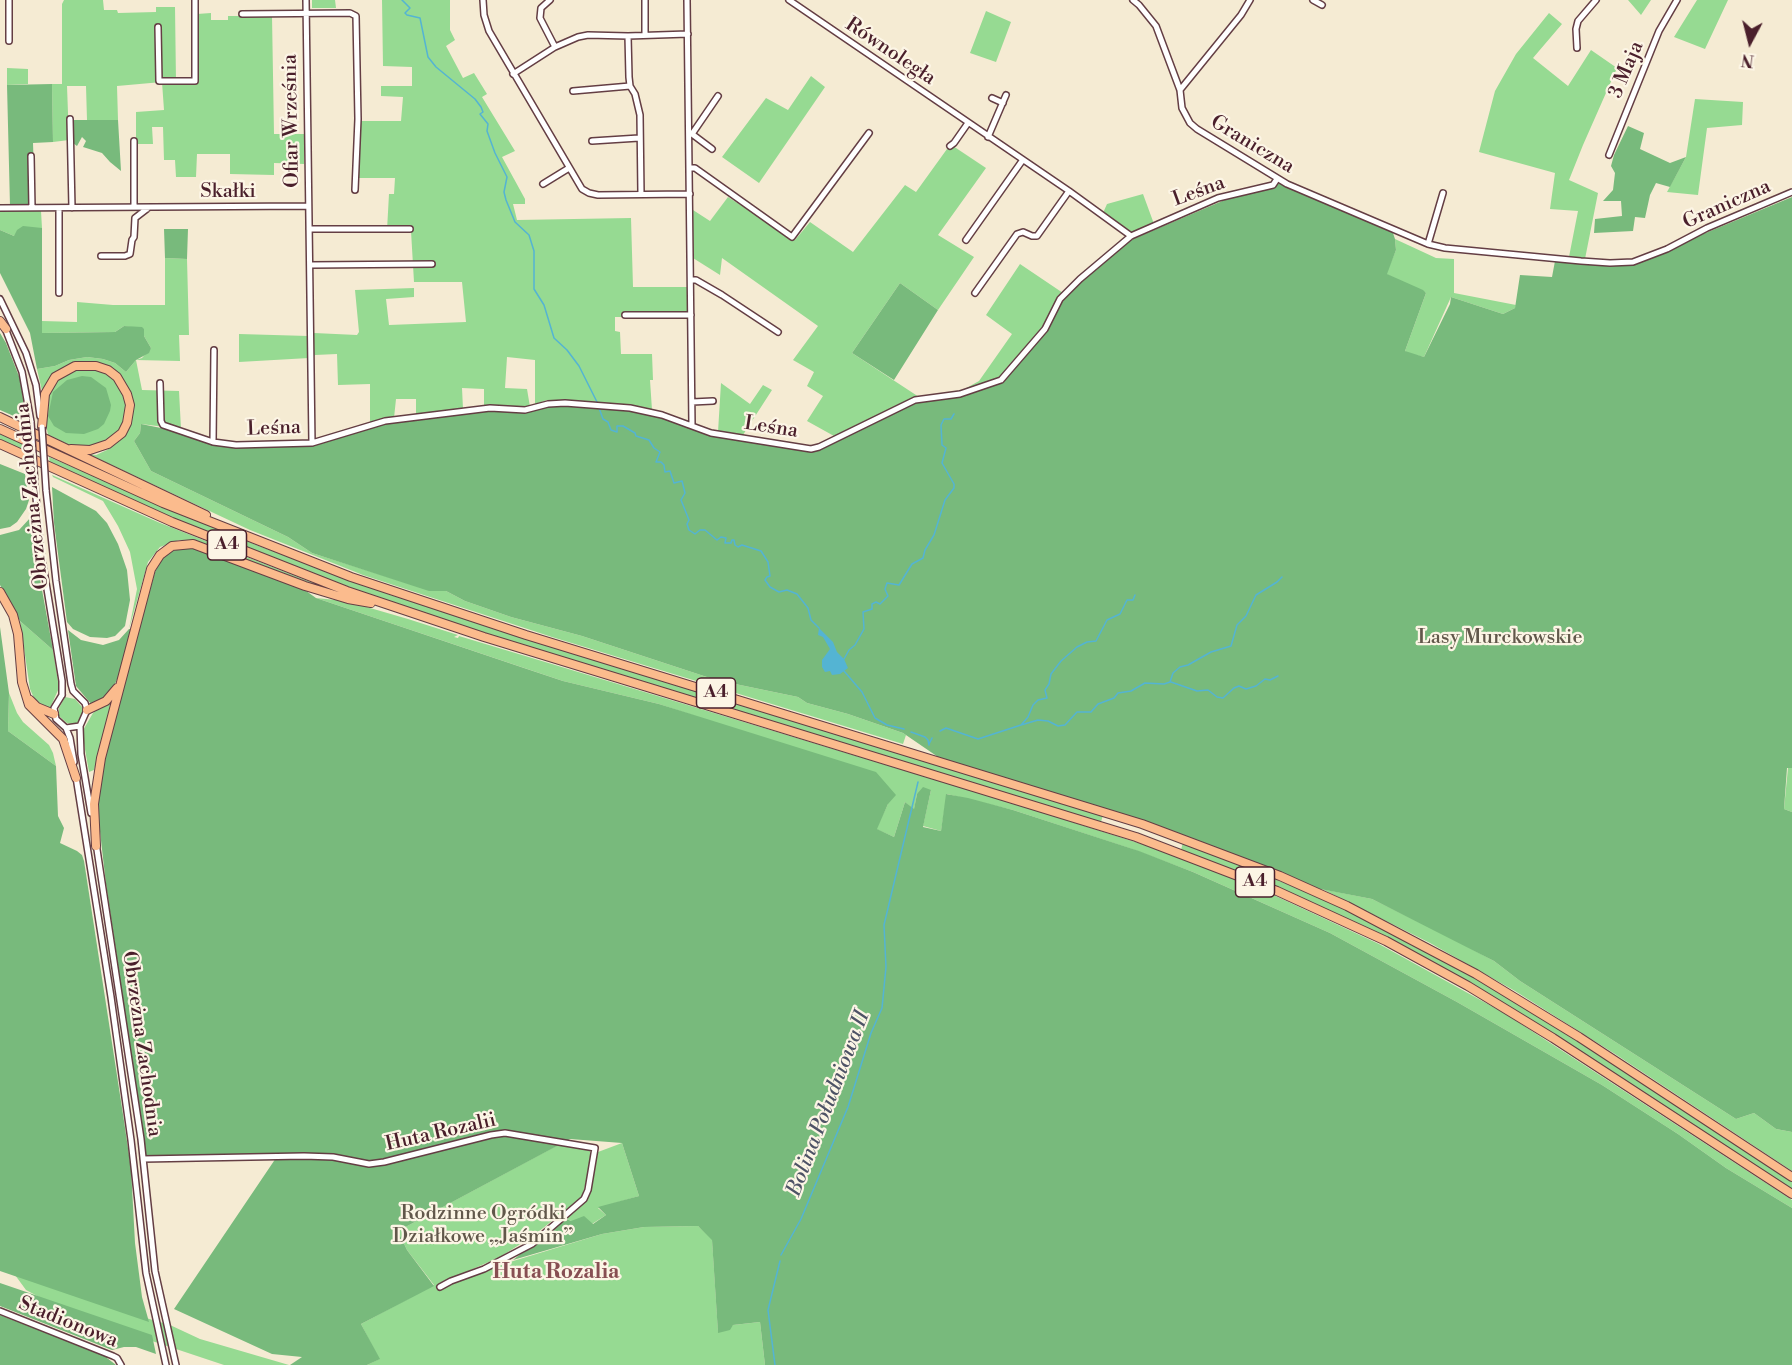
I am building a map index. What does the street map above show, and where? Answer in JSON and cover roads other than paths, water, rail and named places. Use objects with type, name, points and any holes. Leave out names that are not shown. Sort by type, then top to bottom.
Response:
[{"type":"highway","points":[[0,320],[6,329]]},
{"type":"highway","points":[[42,427],[45,394],[55,377],[75,366],[96,366],[108,370],[117,377],[128,394],[130,405],[122,433],[108,444],[90,450],[56,444]]},
{"type":"highway","points":[[0,417],[280,550]]},
{"type":"highway","name":"A4","points":[[0,429],[153,499],[388,590],[535,638],[1131,821],[1280,876],[1347,906],[1476,974],[1579,1037],[1792,1176]]},
{"type":"highway","name":"A4","points":[[0,444],[172,522],[284,567],[400,609],[539,654],[1097,825],[1176,851],[1277,891],[1386,941],[1487,997],[1604,1070],[1792,1194]]},
{"type":"highway","points":[[96,846],[94,804],[98,774],[151,569],[160,555],[178,544],[193,544],[340,596],[400,609]]},
{"type":"highway","points":[[0,592],[13,615],[18,634],[22,682],[29,705],[63,739],[76,778]]},
{"type":"highway","points":[[87,710],[112,696],[125,670]]},
{"type":"highway","points":[[26,695],[38,707],[54,714]]},
{"type":"street","points":[[9,0],[9,41]]},
{"type":"street","points":[[158,27],[159,81],[195,81],[195,0]]},
{"type":"street","name":"Ofiar Września","points":[[306,0],[312,443]]},
{"type":"street","points":[[483,0],[484,15],[489,31],[580,186],[589,193],[690,194]]},
{"type":"street","points":[[550,0],[541,8],[540,18],[555,47]]},
{"type":"street","points":[[645,0],[645,35]]},
{"type":"street","points":[[687,0],[691,134],[692,425]]},
{"type":"street","name":"Równoległa","points":[[789,0],[796,2],[1131,236]]},
{"type":"street","name":"Graniczna","points":[[1133,0],[1139,4],[1156,26],[1180,90],[1182,108],[1197,129],[1277,179],[1428,244],[1445,248],[1581,261],[1634,262],[1792,192]]},
{"type":"street","points":[[1180,90],[1241,15],[1250,0]]},
{"type":"street","points":[[1313,0],[1322,6]]},
{"type":"street","points":[[1577,48],[1578,21],[1596,0]]},
{"type":"street","name":"3 Maja","points":[[1610,155],[1659,32],[1677,0]]},
{"type":"street","points":[[242,14],[350,13],[357,19],[358,119],[355,190]]},
{"type":"street","points":[[513,74],[555,47],[578,37],[688,34]]},
{"type":"street","points":[[628,36],[630,86],[636,94],[640,115],[641,194]]},
{"type":"street","points":[[573,91],[630,86]]},
{"type":"street","points":[[988,137],[1006,95]]},
{"type":"street","points":[[691,134],[718,96]]},
{"type":"street","points":[[992,98],[1003,103]]},
{"type":"street","points":[[70,119],[72,207]]},
{"type":"street","points":[[950,146],[968,123]]},
{"type":"street","points":[[690,168],[694,168],[792,237],[869,133]]},
{"type":"street","points":[[691,134],[712,149]]},
{"type":"street","points":[[592,141],[639,138]]},
{"type":"street","points":[[134,141],[134,207]]},
{"type":"street","points":[[32,156],[32,208]]},
{"type":"street","points":[[966,240],[1022,161]]},
{"type":"street","points":[[543,184],[569,168]]},
{"type":"street","name":"Leśna","points":[[160,383],[163,425],[213,442],[236,445],[312,443],[385,421],[490,408],[525,410],[548,404],[565,403],[630,408],[662,415],[711,433],[811,449],[915,400],[960,394],[1001,380],[1045,329],[1060,299],[1131,236],[1218,198],[1273,185],[1277,179]]},
{"type":"street","points":[[975,293],[1017,234],[1023,231],[1032,237],[1037,236],[1069,191]]},
{"type":"street","points":[[1428,244],[1443,193]]},
{"type":"street","name":"Skałki","points":[[0,208],[308,206]]},
{"type":"street","points":[[101,256],[130,254],[135,218],[149,207]]},
{"type":"street","points":[[59,292],[60,208]]},
{"type":"street","points":[[309,229],[410,229]]},
{"type":"street","points":[[310,265],[432,264]]},
{"type":"street","points":[[691,280],[696,280],[722,295],[778,332]]},
{"type":"street","name":"Obrzeżna Zachodnia","points":[[0,299],[32,369],[42,427],[46,490],[62,627],[71,684],[76,695]]},
{"type":"street","points":[[625,315],[691,315]]},
{"type":"street","name":"Obrzeżna Zachodnia","points":[[6,329],[22,372],[31,422],[40,546],[62,681],[62,695]]},
{"type":"street","points":[[213,350],[213,442]]},
{"type":"street","points":[[692,402],[713,401]]},
{"type":"street","points":[[62,695],[76,695],[85,703],[87,710],[80,726],[66,728],[58,721],[54,708],[62,695]]},
{"type":"street","name":"Obrzeżna Zachodnia","points":[[80,726],[81,754],[143,1159],[160,1299],[176,1365]]},
{"type":"street","name":"Obrzeżna Zachodnia","points":[[66,728],[70,738],[111,997],[131,1140],[146,1273],[166,1365]]},
{"type":"street","name":"Huta Rozalii","points":[[143,1159],[304,1156],[333,1157],[369,1164],[505,1133],[595,1148],[588,1190],[584,1199],[532,1244],[484,1269],[440,1287]]},
{"type":"street","name":"Stadionowa","points":[[0,1311],[113,1356],[120,1361],[121,1365]]},
{"type":"water","points":[[819,628],[833,642],[837,652],[844,659],[848,668],[840,674],[832,675],[830,671],[825,672],[822,667],[822,660],[830,649],[823,637],[818,635]]},
{"type":"waterway","name":"Bolina Południowa II","points":[[402,0],[410,8],[405,13],[420,18],[428,57],[481,107],[483,112],[480,114],[488,124],[487,131],[507,177],[504,192],[506,200],[515,222],[529,235],[534,251],[534,289],[544,305],[554,338],[579,366],[597,402]]},
{"type":"waterway","name":"Bolina Południowa II","points":[[599,408],[611,430],[617,432],[617,426],[623,426],[636,436],[649,440],[660,452],[656,462],[664,465],[665,472],[670,471],[674,483],[682,481],[685,493],[681,500],[689,520],[687,524],[689,530],[695,534],[700,530],[705,530],[717,540],[721,537],[726,538],[725,543],[731,543],[734,540],[738,547],[742,545],[761,551],[768,562],[770,576],[765,580],[770,587],[779,592],[787,590],[797,594],[808,608],[811,620],[819,628]]},
{"type":"waterway","points":[[844,659],[864,629],[863,612],[872,609],[872,604],[876,602],[880,604],[888,596],[885,589],[887,583],[899,585],[912,564],[923,558],[934,535],[945,500],[954,488],[942,463],[946,448],[942,445],[941,425],[944,419],[951,419],[954,414]]},
{"type":"waterway","points":[[1021,725],[1038,720],[1048,721],[1058,726],[1065,725],[1077,712],[1091,712],[1098,704],[1114,698],[1118,693],[1131,691],[1145,683],[1170,682],[1173,673],[1180,667],[1211,652],[1231,646],[1237,625],[1246,616],[1256,595],[1282,577]]},
{"type":"waterway","points":[[940,731],[946,728],[978,739],[1021,725],[1028,717],[1033,705],[1038,700],[1047,698],[1045,690],[1051,674],[1061,661],[1077,647],[1096,641],[1107,620],[1120,614],[1127,600],[1133,600],[1135,595]]},
{"type":"waterway","name":"Bolina Południowa II","points":[[844,671],[862,692],[875,718],[887,725],[904,729]]},
{"type":"waterway","points":[[1171,682],[1197,691],[1208,690],[1217,697],[1223,698],[1234,688],[1239,686],[1246,689],[1256,686],[1265,679],[1270,680],[1278,676]]},
{"type":"waterway","name":"Bolina Południowa II","points":[[911,732],[925,737],[929,745]]},
{"type":"waterway","name":"Bolina Południowa II","points":[[929,744],[932,738]]},
{"type":"waterway","name":"Bolina Południowa II","points":[[781,1255],[801,1219],[848,1107],[871,1033],[882,1008],[886,967],[884,925],[918,782]]},
{"type":"waterway","name":"Bolina Południowa II","points":[[775,1365],[768,1310],[780,1261]]},
{"type":"district","name":"Huta Rozalia","points":[[556,1273]]},
{"type":"park label","name":"Lasy Murckowskie","points":[[1500,638]]},
{"type":"park label","name":"Rodzinne Ogródki Działkowe „Jaśmin”","points":[[483,1226]]}]
